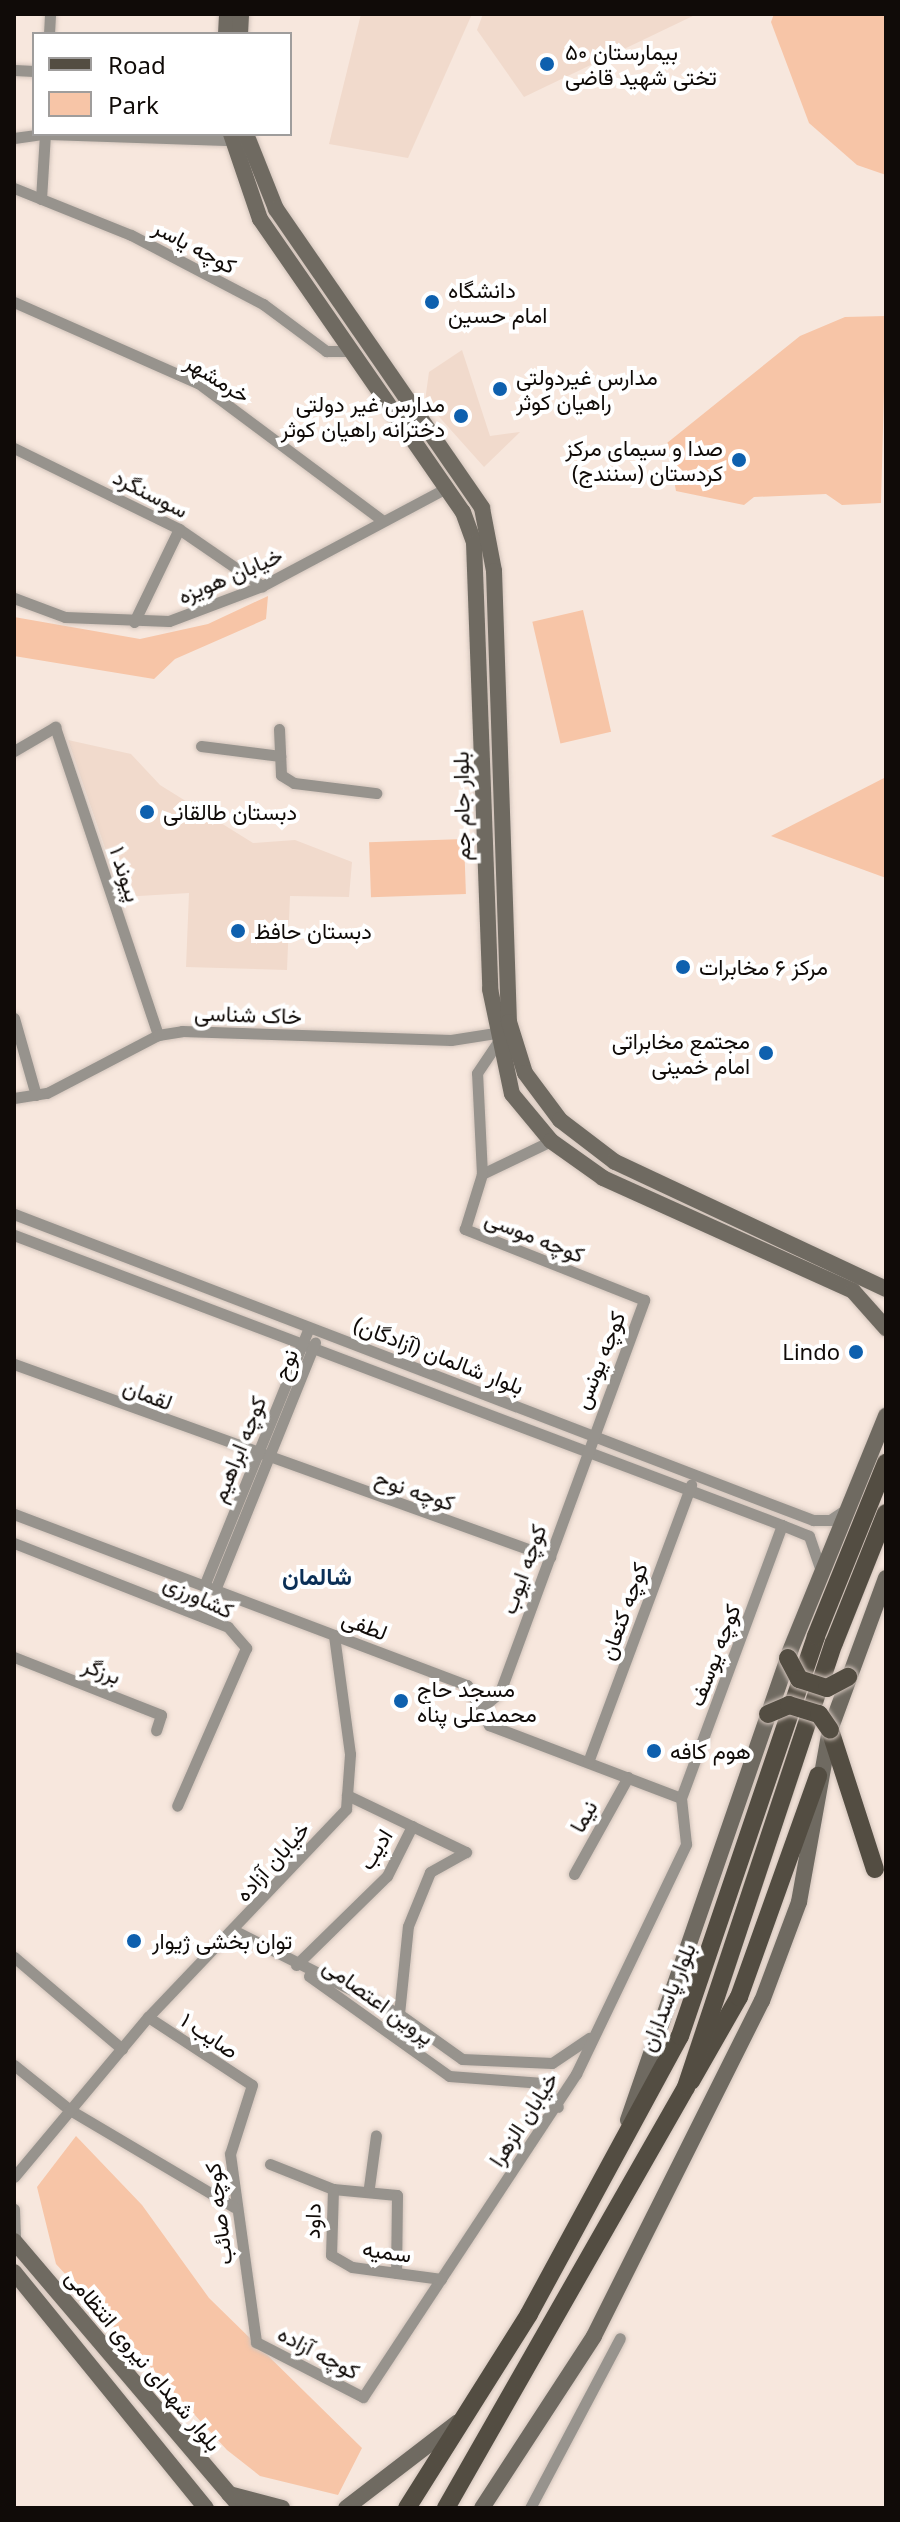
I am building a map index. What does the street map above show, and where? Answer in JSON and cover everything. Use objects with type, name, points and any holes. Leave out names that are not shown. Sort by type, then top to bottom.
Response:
[{"type":"main road","name":"بلوار جام جم","points":[[237,136],[260,219],[347,351],[446,488],[474,543],[496,1038],[512,1094],[551,1141],[853,1291],[886,1328]]},
{"type":"main road","name":"بلوار جام جم","points":[[237,136],[284,222],[482,508],[494,571],[509,1022],[525,1073],[549,1108],[642,1186],[847,1269],[886,1289]]},
{"type":"main road","points":[[847,1269],[886,1279]]},
{"type":"main road","points":[[621,2150],[788,1658],[886,1417]]},
{"type":"main road","name":"بلوار پاسداران","points":[[407,2508],[466,2416],[621,2150],[680,2036],[816,1636],[886,1463]]},
{"type":"main road","name":"بلوار پاسداران","points":[[446,2508],[686,2087],[824,1672],[886,1513]]},
{"type":"main road","points":[[686,2087],[710,2059],[739,1997],[818,1776],[848,1677],[886,1578]]},
{"type":"main road","points":[[788,1658],[799,1679],[827,1688],[848,1677]]},
{"type":"main road","points":[[768,1714],[789,1705],[819,1714],[830,1730],[875,1869]]},
{"type":"main road","points":[[482,2508],[594,2336],[762,2001],[799,1902],[818,1776]]},
{"type":"main road","name":"بلوار شهدای نیروی انتظامی","points":[[15,2241],[241,2508]]},
{"type":"main road","name":"بلوار شهدای نیروی انتظامی","points":[[14,2272],[206,2508]]},
{"type":"main road","points":[[346,2508],[466,2416]]},
{"type":"main road","points":[[228,2493],[282,2508]]},
{"type":"street","points":[[41,199],[46,136]]},
{"type":"street","name":"کوچه یاسر","points":[[14,188],[131,235],[263,304],[326,351],[347,351]]},
{"type":"street","name":"خرمشهر","points":[[14,302],[198,383],[382,520]]},
{"type":"street","name":"سوسنگرد","points":[[14,448],[179,529],[262,586]]},
{"type":"street","name":"خیابان هویزه","points":[[14,598],[65,617],[134,622],[199,613],[262,586],[446,488]]},
{"type":"street","points":[[134,622],[179,529]]},
{"type":"street","name":"پیوند ۱","points":[[14,751],[55,727],[158,1035]]},
{"type":"street","points":[[279,729],[281,775],[294,783],[376,793]]},
{"type":"street","points":[[201,746],[280,756]]},
{"type":"street","points":[[14,1018],[36,1095]]},
{"type":"street","name":"خاک شناسی","points":[[14,1098],[36,1095],[158,1035],[496,1038]]},
{"type":"street","points":[[496,1038],[477,1073],[482,1174],[551,1141]]},
{"type":"street","name":"کوچه موسی","points":[[482,1174],[465,1229],[644,1300]]},
{"type":"street","name":"بلوار شالمان (آزادگان)","points":[[14,1214],[813,1520],[830,1520],[849,1507]]},
{"type":"street","name":"بلوار شالمان (آزادگان)","points":[[14,1235],[809,1536],[822,1573]]},
{"type":"street","points":[[134,1280],[141,1263]]},
{"type":"street","name":"کوچه یونس","points":[[590,1434],[644,1300]]},
{"type":"street","name":"نوح","points":[[308,1346],[315,1329]]},
{"type":"street","name":"کوچه ابراهیم","points":[[210,1588],[308,1346]]},
{"type":"street","name":"لقمان","points":[[14,1364],[262,1458]]},
{"type":"street","name":"کوچه ایوب","points":[[480,1709],[500,1692],[550,1557],[590,1434]]},
{"type":"street","name":"کوچه نوح","points":[[262,1458],[550,1557]]},
{"type":"street","name":"کوچه کنعان","points":[[588,1762],[695,1475]]},
{"type":"street","name":"لطفی","points":[[14,1514],[467,1685],[489,1725],[681,1798]]},
{"type":"street","name":"کوچه یوسف","points":[[681,1798],[782,1525]]},
{"type":"street","name":"کشاورزی","points":[[14,1543],[228,1627],[246,1648],[177,1806]]},
{"type":"street","name":"خیابان آزاده","points":[[14,2177],[148,2017],[235,1931],[346,1809],[350,1754],[334,1635]]},
{"type":"street","name":"برزگر","points":[[14,1657],[161,1715],[156,1730]]},
{"type":"street","name":"نیما","points":[[574,1874],[628,1777]]},
{"type":"street","points":[[347,1795],[412,1826]]},
{"type":"street","name":"خیابان الزهرا","points":[[363,2397],[558,2107],[589,2037],[686,1844],[681,1798]]},
{"type":"street","name":"ادیب","points":[[296,1965],[387,1876],[412,1826],[466,1852],[430,1872],[408,1926],[399,2014]]},
{"type":"street","points":[[235,1931],[296,1965]]},
{"type":"street","points":[[14,1957],[122,2049]]},
{"type":"street","name":"پروین اعتصامی","points":[[296,1965],[399,2014],[462,2059],[552,2063],[589,2037]]},
{"type":"street","name":"پروین اعتصامی","points":[[296,1965],[449,2076],[543,2083],[558,2107]]},
{"type":"street","name":"صایب ۱","points":[[148,2017],[252,2085]]},
{"type":"street","points":[[14,2065],[70,2110],[234,2207]]},
{"type":"street","name":"کوچه صائب","points":[[252,2085],[230,2154],[234,2207],[256,2342]]},
{"type":"street","points":[[369,2187],[376,2135]]},
{"type":"street","points":[[270,2164],[333,2189],[369,2187],[397,2195],[396,2273]]},
{"type":"street","name":"داود","points":[[331,2255],[333,2189]]},
{"type":"street","points":[[14,2209],[15,2241]]},
{"type":"street","name":"سمیه","points":[[331,2255],[352,2267],[441,2279]]},
{"type":"street","points":[[530,2508],[620,2338]]},
{"type":"street","name":"کوچه آزاده","points":[[256,2342],[363,2397]]},
{"type":"shaded area","points":[[361,14],[472,14],[408,158],[329,144]]},
{"type":"shaded area","name":"بیمارستان ۵۰ تختی شهید قاضی","points":[[483,14],[697,14],[524,97],[477,30]]},
{"type":"shaded area","name":"مدارس غیر دولتی دخترانه راهیان کوثر","points":[[462,350],[490,436],[520,432],[484,467],[425,401],[429,372]]},
{"type":"shaded area","name":"دبستان طالقانی","points":[[68,740],[131,754],[160,785],[253,843],[295,840],[352,862],[349,897],[290,896],[287,970],[186,967],[189,893],[122,897]]},
{"type":"green space","points":[[774,14],[886,14],[886,175],[857,165],[809,123],[771,22]]},
{"type":"green space","points":[[886,316],[881,503],[842,505],[826,494],[754,497],[744,505],[676,491],[667,443],[800,336],[845,317]]},
{"type":"green space","points":[[268,596],[266,619],[175,659],[154,679],[14,656],[14,617],[140,639],[208,624]]},
{"type":"green space","points":[[583,610],[611,732],[560,743],[532,622]]},
{"type":"green space","points":[[886,777],[886,878],[771,836]]},
{"type":"green space","points":[[464,839],[466,894],[371,897],[369,842]]},
{"type":"green space","points":[[76,2136],[142,2205],[209,2298],[362,2448],[338,2495],[260,2476],[227,2450],[56,2264],[37,2187]]},
{"type":"place","name":"بیمارستان ۵۰ تختی شهید قاضی","points":[[547,64]]},
{"type":"place","name":"دانشگاه امام حسین","points":[[432,302]]},
{"type":"place","name":"مدارس غیردولتی راهیان کوثر","points":[[500,389]]},
{"type":"place","name":"مدارس غیر دولتی دخترانه راهیان کوثر","points":[[461,416]]},
{"type":"place","name":"صدا و سیمای مرکز کردستان (سنندج)","points":[[739,460]]},
{"type":"place","name":"دبستان طالقانی","points":[[147,812]]},
{"type":"place","name":"دبستان حافظ","points":[[238,931]]},
{"type":"place","name":"مرکز ۶ مخابرات","points":[[683,967]]},
{"type":"place","name":"مجتمع مخابراتی امام خمینی","points":[[766,1053]]},
{"type":"place","name":"Lindo","points":[[856,1352]]},
{"type":"place","name":"مسجد حاج محمدعلی پناه","points":[[401,1701]]},
{"type":"place","name":"هوم کافه","points":[[654,1751]]},
{"type":"place","name":"توان بخشی ژیوار","points":[[134,1941]]},
{"type":"district","name":"شالمان","points":[[317,1576]]}]
